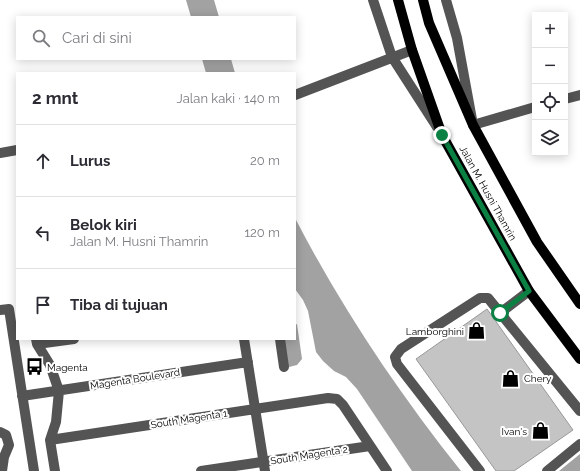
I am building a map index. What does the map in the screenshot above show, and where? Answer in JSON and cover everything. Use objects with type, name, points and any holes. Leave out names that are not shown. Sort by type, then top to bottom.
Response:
[{"type":"main road","name":"Jalan M. Husni Thamrin","points":[[398,0],[412,50],[442,135],[529,291],[580,359]]},
{"type":"main road","name":"Jalan M. Husni Thamrin","points":[[422,0],[429,22],[473,125],[537,242],[580,304]]},
{"type":"street","points":[[373,0],[392,57],[442,135]]},
{"type":"street","points":[[446,0],[457,38],[473,125],[532,108]]},
{"type":"street","points":[[296,95],[412,50]]},
{"type":"street","points":[[568,98],[580,95]]},
{"type":"street","points":[[0,153],[16,150]]},
{"type":"street","points":[[500,313],[529,291]]},
{"type":"street","points":[[480,471],[396,364],[395,357],[401,349],[480,298],[488,298],[579,407]]},
{"type":"street","points":[[5,310],[22,396],[34,471]]},
{"type":"street","points":[[55,471],[50,440],[56,422],[59,391],[50,365],[36,342],[61,340]]},
{"type":"street","points":[[244,340],[264,466]]},
{"type":"street","points":[[280,340],[284,367]]},
{"type":"street","name":"Magenta Boulevard","points":[[22,396],[248,362]]},
{"type":"street","name":"South Magenta 1","points":[[50,440],[328,398],[337,399],[343,405],[370,446]]},
{"type":"street","points":[[0,432],[6,435],[9,445],[4,457],[2,471]]},
{"type":"street","points":[[547,471],[580,444]]},
{"type":"street","points":[[370,446],[388,471]]},
{"type":"street","name":"South Magenta 2","points":[[201,471],[264,466],[370,446]]},
{"type":"shaded area","points":[[186,0],[214,0],[219,16],[191,16]]},
{"type":"shaded area","points":[[202,60],[231,60],[235,72],[206,72]]},
{"type":"shaded area","points":[[296,220],[331,284],[393,380],[461,471],[412,471],[357,389],[346,377],[334,371],[316,352],[308,311],[303,300],[296,290]]},
{"type":"shaded area","points":[[296,324],[302,359],[297,365],[289,367],[286,365],[283,340],[296,340]]},
{"type":"shaded area","points":[[580,454],[580,471],[559,471]]},
{"type":"building","points":[[487,309],[573,430],[514,471],[496,471],[416,359]]},
{"type":"place","name":"Lamborghini","points":[[477,331]]},
{"type":"place","name":"Magenta","points":[[34,367]]},
{"type":"place","name":"Chery","points":[[511,378]]},
{"type":"place","name":"Ivan's","points":[[540,431]]},
{"type":"route","points":[[442,135],[529,291],[500,313]]}]
